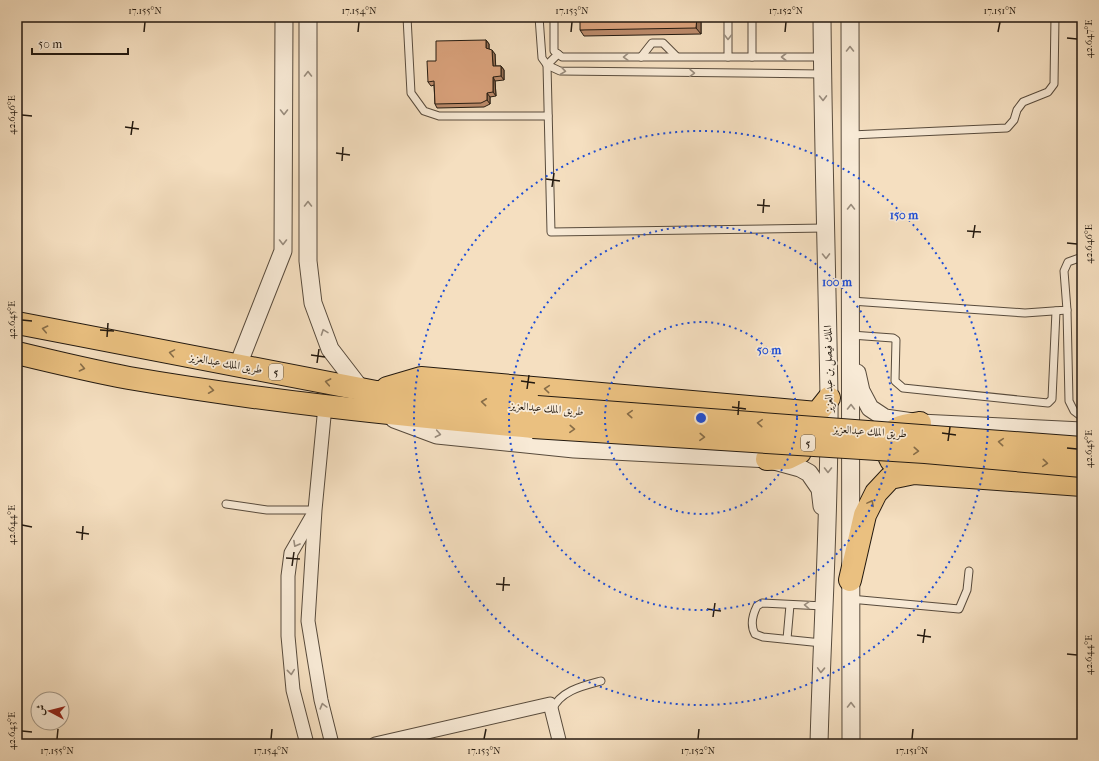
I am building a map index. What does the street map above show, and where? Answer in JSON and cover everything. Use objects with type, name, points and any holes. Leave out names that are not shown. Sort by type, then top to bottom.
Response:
[{"type":"highway","name":"طريق الملك عبدالعزيز","points":[[17,323],[110,342],[368,390],[535,417],[1082,466]]},
{"type":"highway","name":"طريق الملك عبدالعزيز","points":[[17,353],[128,378],[375,413],[535,417],[1082,448]]},
{"type":"highway","points":[[368,390],[421,378],[818,413],[829,398]]},
{"type":"highway","points":[[767,459],[788,458],[800,452],[804,440],[804,436],[797,420],[774,410]]},
{"type":"highway","points":[[920,423],[897,428],[889,439],[888,456],[894,465],[902,470],[1082,485]]},
{"type":"highway","points":[[850,590],[865,515],[876,493],[890,478],[914,472]]},
{"type":"street","points":[[238,365],[283,251],[284,17]]},
{"type":"street","points":[[308,17],[308,261],[313,303],[330,349],[368,390]]},
{"type":"street","name":"الملك فيصل بن عبد العزيز","points":[[819,744],[822,643],[828,540],[829,398],[822,17]]},
{"type":"street","name":"الملك فيصل بن عبد العزيز","points":[[850,17],[852,342],[850,590],[851,744]]},
{"type":"street","points":[[852,342],[861,391],[870,408],[885,418],[920,423],[1082,431]]},
{"type":"street","points":[[325,406],[315,510],[308,621],[321,700],[332,744]]},
{"type":"street","points":[[375,413],[437,434],[574,449],[767,459],[800,468],[809,473],[820,489],[828,540]]},
{"type":"street","points":[[307,744],[293,690],[288,636],[288,576],[291,553],[315,510]]},
{"type":"street","points":[[375,744],[550,704],[560,744]]},
{"type":"lane","points":[[408,17],[411,92],[424,111],[438,116],[548,116]]},
{"type":"lane","points":[[539,17],[542,58],[547,65],[560,71],[823,74]]},
{"type":"lane","points":[[554,17],[554,51],[562,57],[823,57]]},
{"type":"lane","points":[[728,17],[728,57]]},
{"type":"lane","points":[[752,17],[752,57]]},
{"type":"lane","points":[[850,135],[1007,128],[1014,120],[1017,110],[1023,102],[1048,92],[1054,84],[1055,17]]},
{"type":"lane","points":[[641,57],[652,43],[663,43],[676,56]]},
{"type":"lane","points":[[558,54],[547,65],[551,232],[825,228]]},
{"type":"lane","points":[[1082,257],[1068,262],[1064,271],[1067,310],[1069,401],[1074,411],[1082,417]]},
{"type":"lane","points":[[851,301],[1025,313],[1067,310]]},
{"type":"lane","points":[[852,342],[896,340],[895,381],[903,388],[1048,403],[1052,399],[1056,311]]},
{"type":"lane","points":[[226,504],[267,510],[315,510]]},
{"type":"lane","points":[[850,590],[953,610],[959,609],[967,590],[969,571]]},
{"type":"lane","points":[[822,643],[763,637],[755,634],[752,628],[753,613],[757,606],[762,604],[824,606]]},
{"type":"lane","points":[[787,639],[790,605]]},
{"type":"lane","points":[[552,710],[555,702],[566,694],[581,686],[601,681]]},
{"type":"building","points":[[580,17],[697,17],[696,28],[580,30]]},
{"type":"building","points":[[486,40],[486,48],[492,50],[493,66],[501,66],[501,76],[493,77],[493,92],[487,93],[487,100],[481,103],[435,104],[434,81],[428,82],[427,61],[436,61],[436,41]]}]
